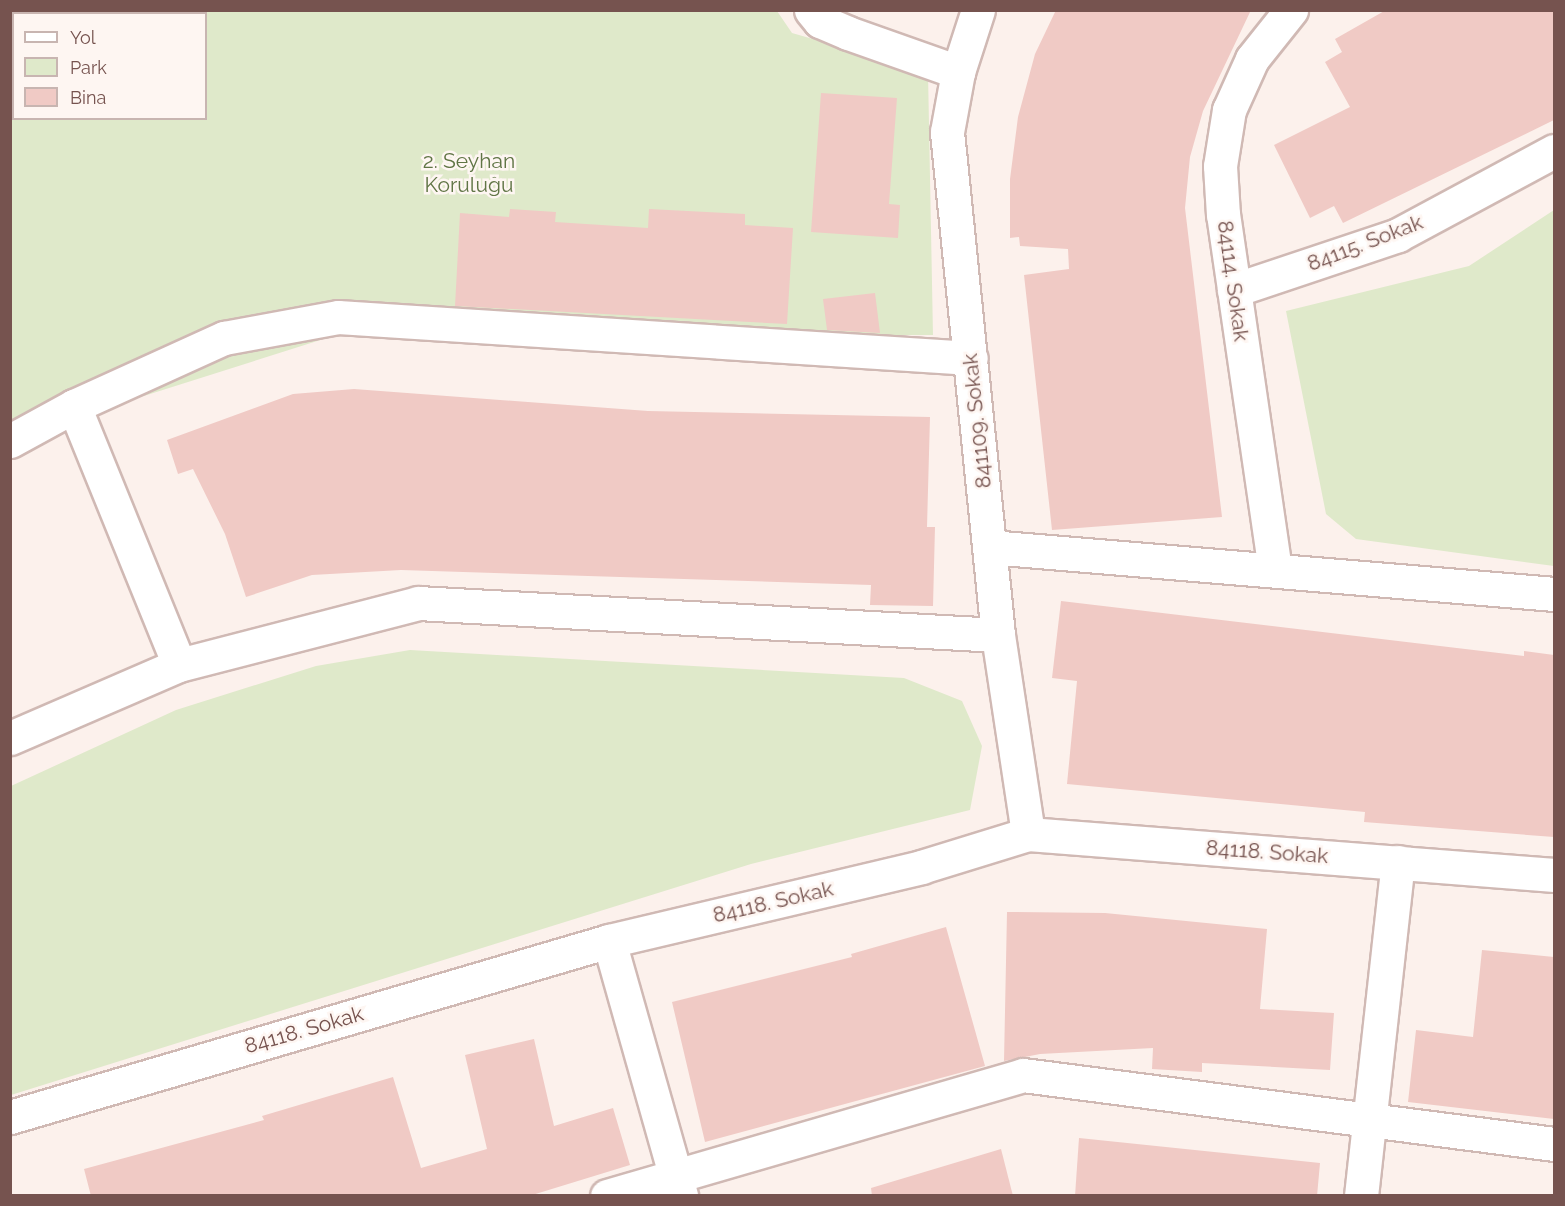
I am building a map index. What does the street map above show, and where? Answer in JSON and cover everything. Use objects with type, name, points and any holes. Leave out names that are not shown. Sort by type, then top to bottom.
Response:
[{"type":"street","points":[[811,10],[820,21],[848,33],[958,72]]},
{"type":"street","name":"841109. Sokak","points":[[978,10],[958,72],[947,132],[998,635],[1028,834]]},
{"type":"street","name":"84114. Sokak","points":[[1275,570],[1234,290],[1220,166],[1229,110],[1252,59],[1291,10]]},
{"type":"street","name":"84115. Sokak","points":[[1234,290],[1398,235],[1554,151]]},
{"type":"street","points":[[10,441],[74,406],[224,338],[338,316],[971,358]]},
{"type":"street","points":[[74,406],[180,665]]},
{"type":"street","points":[[990,547],[1554,594]]},
{"type":"street","points":[[11,737],[180,665],[418,603],[998,635]]},
{"type":"street","name":"84118. Sokak","points":[[10,1117],[609,941],[921,867],[1028,834],[1554,875]]},
{"type":"street","points":[[1361,1196],[1398,862]]},
{"type":"street","points":[[609,941],[678,1186]]},
{"type":"street","points":[[607,1196],[678,1186],[1023,1075],[1369,1122],[1554,1144]]},
{"type":"green space","name":"2. Seyhan Koruluğu","points":[[11,11],[777,11],[792,33],[928,72],[933,335],[333,336],[11,438]]},
{"type":"green space","points":[[1554,210],[1554,566],[1356,539],[1326,514],[1286,311],[1469,266]]},
{"type":"green space","points":[[410,650],[904,678],[962,701],[982,746],[970,810],[751,864],[11,1095],[11,786],[176,710],[316,666]]},
{"type":"building","points":[[1056,10],[1251,10],[1203,111],[1190,157],[1185,208],[1222,517],[1052,530],[1024,275],[1069,269],[1068,249],[1020,246],[1019,237],[1010,238],[1010,179],[1018,117],[1035,54]]},
{"type":"building","points":[[1386,10],[1554,10],[1554,120],[1343,223],[1334,206],[1310,218],[1274,145],[1350,107],[1325,62],[1342,52],[1335,39]]},
{"type":"building","points":[[821,93],[897,98],[889,204],[900,205],[898,238],[811,232]]},
{"type":"building","points":[[510,209],[556,212],[555,222],[648,228],[649,209],[745,214],[745,225],[793,228],[787,324],[455,306],[460,213],[509,217]]},
{"type":"building","points":[[875,293],[880,333],[827,330],[823,299]]},
{"type":"building","points":[[354,389],[648,411],[930,417],[927,527],[935,527],[933,606],[870,605],[871,585],[401,570],[312,575],[246,597],[225,534],[193,469],[178,474],[167,440],[293,394]]},
{"type":"building","points":[[1061,601],[1524,656],[1524,651],[1554,655],[1554,837],[1364,822],[1365,812],[1067,784],[1077,681],[1052,678]]},
{"type":"building","points":[[1007,912],[1105,913],[1267,929],[1260,1009],[1334,1013],[1330,1070],[1202,1063],[1202,1072],[1152,1069],[1153,1048],[1040,1054],[1004,1061]]},
{"type":"building","points":[[946,927],[985,1066],[705,1142],[672,1002],[852,957],[851,954]]},
{"type":"building","points":[[1482,950],[1554,957],[1554,1119],[1408,1102],[1416,1030],[1473,1037]]},
{"type":"building","points":[[534,1039],[554,1126],[613,1108],[630,1165],[529,1196],[91,1196],[84,1169],[264,1120],[262,1116],[393,1077],[421,1168],[487,1149],[465,1055]]},
{"type":"building","points":[[1079,1138],[1320,1163],[1317,1196],[1075,1196]]},
{"type":"building","points":[[1001,1149],[1013,1196],[872,1196],[871,1188]]}]
